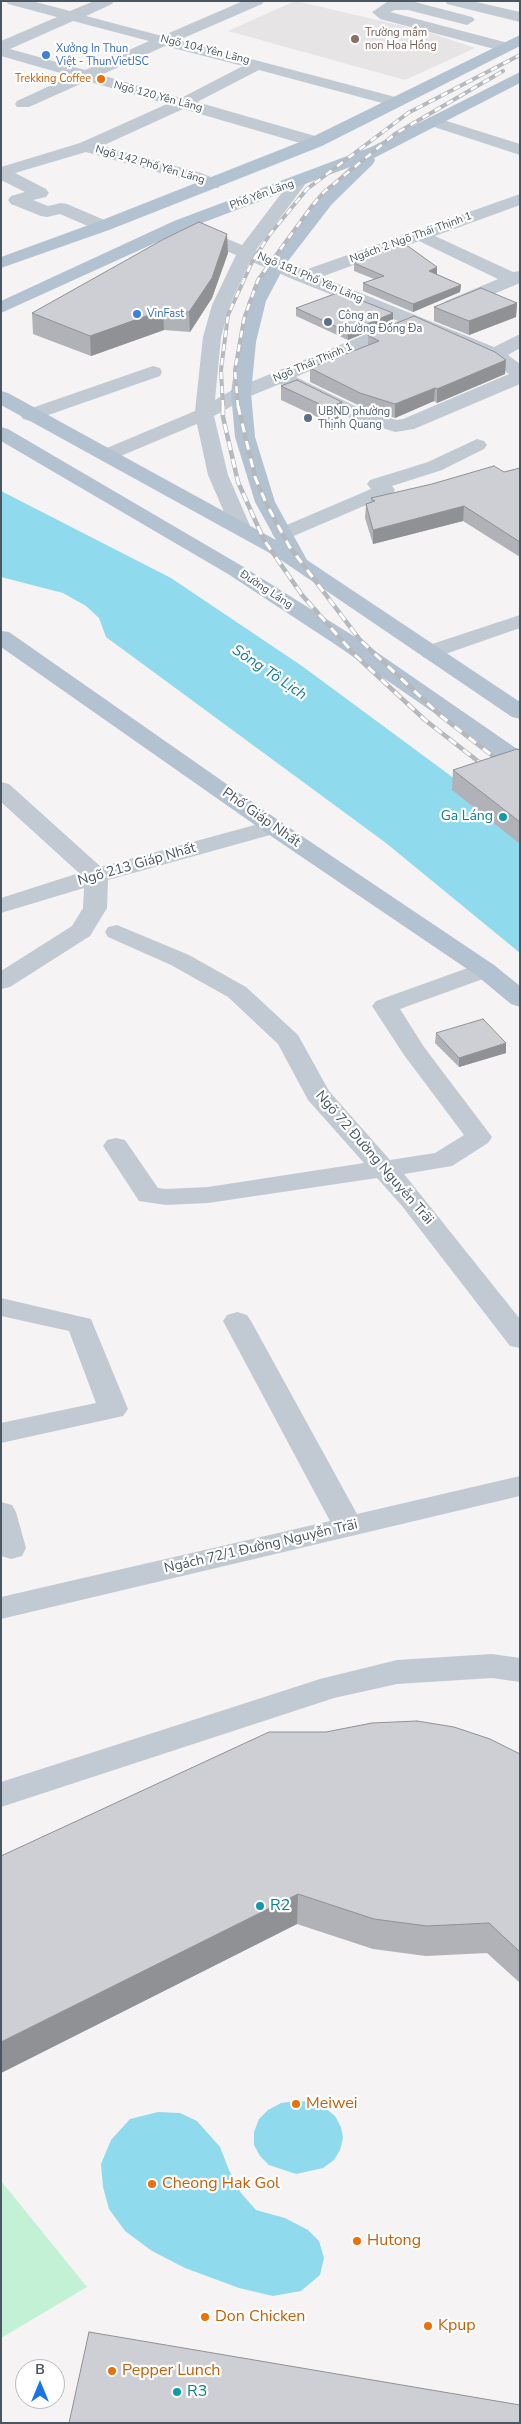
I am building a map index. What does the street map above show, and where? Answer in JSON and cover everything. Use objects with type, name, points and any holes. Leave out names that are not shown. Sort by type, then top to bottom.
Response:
[{"type":"main road","points":[[1,263],[212,184],[316,142],[513,44]]},
{"type":"main road","points":[[479,60],[520,71]]},
{"type":"main road","name":"Phố Yên Lãng","points":[[1,308],[180,225],[299,182],[377,150],[520,77]]},
{"type":"main road","points":[[300,563],[265,502],[244,437],[241,393],[247,342],[257,301],[277,264],[326,200],[377,150]]},
{"type":"main road","points":[[1,397],[30,415],[109,454],[300,563],[520,712]]},
{"type":"main road","name":"Đường Láng","points":[[1,433],[235,570],[344,640],[520,762]]},
{"type":"main road","name":"Phố Giáp Nhất","points":[[1,637],[273,827],[485,970],[520,999]]},
{"type":"street","name":"Ngõ 104 Yên Lãng","points":[[13,1],[259,64],[397,102]]},
{"type":"street","points":[[1,47],[107,1]]},
{"type":"street","points":[[23,104],[164,40],[257,1]]},
{"type":"street","points":[[452,1],[520,17]]},
{"type":"street","points":[[467,20],[408,5],[392,5],[380,12],[386,16],[513,44]]},
{"type":"street","name":"Ngõ 120 Yên Lãng","points":[[1,51],[316,142]]},
{"type":"street","points":[[86,147],[183,103],[259,64]]},
{"type":"street","points":[[434,122],[520,150]]},
{"type":"street","points":[[490,140],[512,132]]},
{"type":"street","name":"Ngõ 142 Phố Yên Lãng","points":[[1,173],[86,147],[195,177],[212,184]]},
{"type":"street","points":[[1,173],[40,193],[17,200],[47,212],[61,208],[102,226]]},
{"type":"street","points":[[241,528],[218,475],[204,414],[212,337],[228,287],[246,252],[299,182]]},
{"type":"street","name":"Ngách 2 Ngõ Thái Thịnh 1","points":[[303,277],[520,199]]},
{"type":"street","name":"Ngõ 181 Phố Yên Lãng","points":[[180,225],[277,264],[303,277],[495,354],[518,372],[517,378],[402,426],[385,424],[352,412],[281,377]]},
{"type":"street","points":[[419,235],[517,278]]},
{"type":"street","name":"Ngõ Thái Thịnh 1","points":[[109,454],[204,414],[241,393],[517,278]]},
{"type":"street","points":[[495,354],[520,340]]},
{"type":"street","points":[[30,415],[153,372]]},
{"type":"street","points":[[282,534],[385,490],[377,484],[435,466],[478,445]]},
{"type":"street","points":[[431,652],[520,621]]},
{"type":"street","points":[[1,789],[96,876],[94,908],[81,931],[1,982]]},
{"type":"street","name":"Ngõ 213 Giáp Nhất","points":[[1,906],[96,876],[273,827]]},
{"type":"street","name":"Ngõ 72 Đường Nguyễn Trãi","points":[[117,932],[180,960],[237,992],[289,1040],[317,1094],[384,1167],[510,1311],[520,1339]]},
{"type":"street","points":[[116,1146],[149,1195],[166,1197],[208,1195],[384,1167],[442,1160],[479,1137],[413,1050],[385,1006],[485,970]]},
{"type":"street","points":[[1,1307],[81,1325],[112,1409],[1,1433]]},
{"type":"street","points":[[237,1321],[349,1526]]},
{"type":"street","name":"Ngách 72/1 Đường Nguyễn Trãi","points":[[1,1608],[62,1592],[198,1563],[520,1486]]},
{"type":"street","points":[[1,1512],[11,1548]]},
{"type":"street","points":[[1,1795],[331,1687],[397,1672],[492,1666],[520,1670]]},
{"type":"shaded area","name":"Trường mầm non Hoa Hồng","points":[[295,1],[425,31],[475,48],[405,80],[228,31]]},
{"type":"green space","points":[[1,2181],[87,2287],[1,2338]]},
{"type":"water","name":"Sông Tô Lịch","points":[[1,491],[171,578],[302,666],[520,827],[520,953],[386,843],[106,637],[99,618],[86,606],[63,593],[1,577]]},
{"type":"water","points":[[311,2102],[325,2108],[335,2116],[341,2127],[343,2138],[340,2150],[334,2160],[323,2168],[296,2174],[269,2165],[260,2156],[254,2145],[254,2132],[259,2119],[268,2110],[281,2103]]},
{"type":"water","points":[[158,2112],[180,2113],[197,2121],[220,2147],[241,2193],[256,2210],[285,2218],[308,2230],[319,2241],[324,2258],[320,2275],[301,2291],[273,2296],[239,2288],[185,2268],[152,2251],[125,2231],[109,2209],[103,2187],[101,2164],[111,2140],[130,2119]]},
{"type":"building","name":"VinFast","points":[[199,222],[227,234],[212,278],[189,312],[163,310],[90,336],[32,313],[164,239]]},
{"type":"building","points":[[405,244],[437,267],[429,271],[461,285],[413,304],[363,283],[384,276],[354,263]]},
{"type":"building","points":[[481,288],[517,303],[469,321],[434,307]]},
{"type":"building","points":[[340,292],[393,313],[348,332],[296,308]]},
{"type":"building","points":[[414,316],[495,352],[506,360],[437,389],[435,388],[395,404],[360,393],[310,368],[379,341],[368,335]]},
{"type":"building","points":[[297,380],[342,402],[328,408],[281,386]]},
{"type":"building","points":[[494,466],[504,472],[520,468],[520,542],[464,506],[373,530],[366,504],[375,501],[371,498],[432,484]]},
{"type":"building","points":[[517,749],[520,750],[520,822],[453,770]]},
{"type":"building","points":[[483,1019],[506,1043],[459,1058],[436,1033]]},
{"type":"building","name":"R2","points":[[417,1721],[454,1727],[490,1739],[520,1754],[520,1952],[489,1923],[427,1926],[374,1919],[298,1894],[1,2042],[1,1856],[269,1732],[326,1732],[372,1723]]},
{"type":"building","points":[[89,2332],[520,2405],[520,2423],[69,2423]]},
{"type":"railway","points":[[223,407],[221,370],[228,315],[252,262],[270,234],[307,189],[408,113],[520,55]]},
{"type":"railway","points":[[238,407],[235,370],[244,319],[258,280],[312,206],[324,192],[395,134],[503,71]]},
{"type":"railway","points":[[238,406],[255,477],[266,503],[289,546],[360,640],[441,716],[520,777]]},
{"type":"railway","points":[[223,407],[223,417],[238,482],[264,540],[302,595],[355,655],[425,720],[488,769]]},
{"type":"place","name":"Trường mầm non Hoa Hồng","points":[[355,39]]},
{"type":"place","name":"Xưởng In Thun Việt - ThunVietJSC","points":[[46,55]]},
{"type":"place","name":"Trekking Coffee","points":[[101,79]]},
{"type":"place","name":"VinFast","points":[[137,314]]},
{"type":"place","name":"Công an phường Đống Đa","points":[[328,322]]},
{"type":"place","name":"UBND phường Thịnh Quang","points":[[308,418]]},
{"type":"place","name":"Ga Láng","points":[[503,817]]},
{"type":"place","name":"R2","points":[[260,1906]]},
{"type":"place","name":"Meiwei","points":[[296,2104]]},
{"type":"place","name":"Cheong Hak Gol","points":[[152,2184]]},
{"type":"place","name":"Hutong","points":[[357,2241]]},
{"type":"place","name":"Don Chicken","points":[[205,2317]]},
{"type":"place","name":"Kpup","points":[[428,2326]]},
{"type":"place","name":"Pepper Lunch","points":[[112,2371]]},
{"type":"place","name":"R3","points":[[177,2392]]}]
